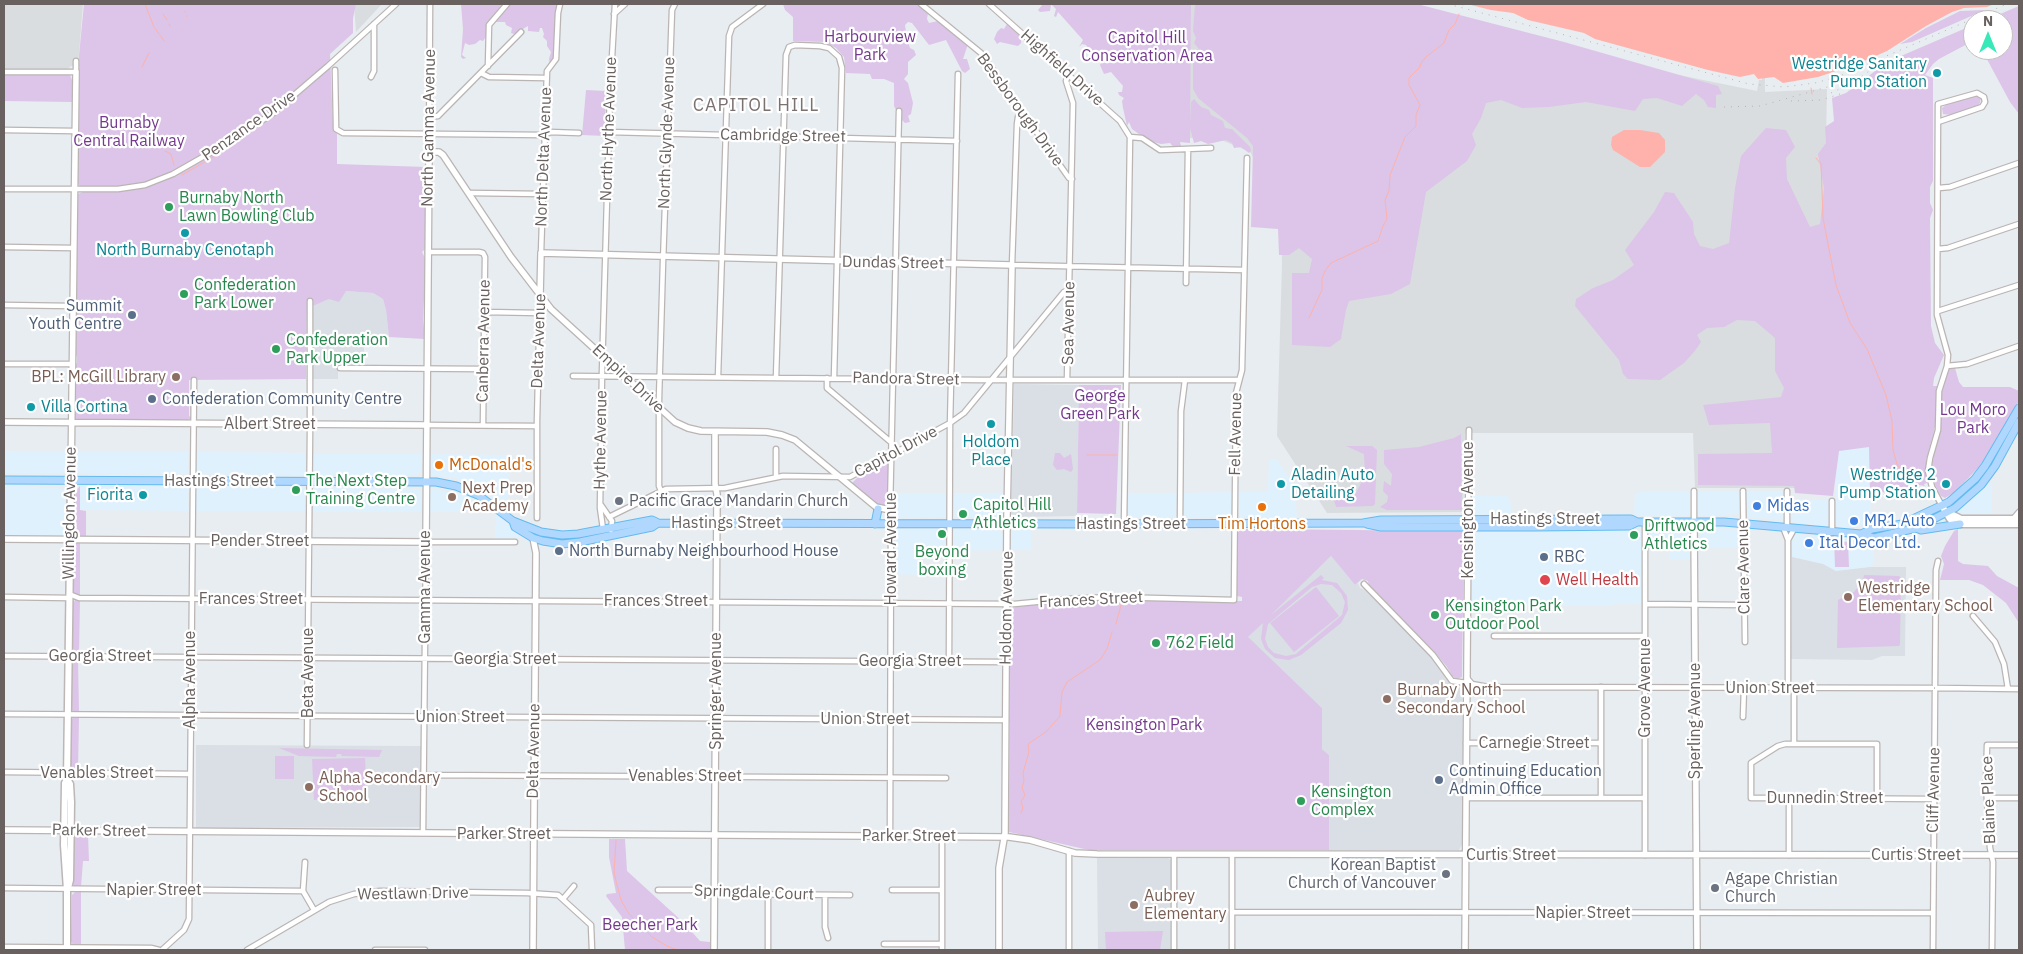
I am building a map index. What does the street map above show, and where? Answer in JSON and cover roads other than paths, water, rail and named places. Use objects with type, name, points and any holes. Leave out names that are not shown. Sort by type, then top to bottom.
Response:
[{"type":"main road","points":[[1944,509],[1975,479],[2005,435],[2019,408]]},
{"type":"main road","points":[[1944,509],[1955,508],[1981,485],[1995,466],[2019,422]]},
{"type":"main road","name":"Hastings Street","points":[[4,480],[448,483],[470,491],[488,501],[513,521],[551,534],[578,534],[652,520],[658,523],[875,524],[1363,523],[1381,520],[1468,519],[1631,519],[1637,522]]},
{"type":"main road","name":"Willingdon Avenue","points":[[67,949],[67,890],[65,881],[71,794],[67,776],[67,715],[71,480]]},
{"type":"main road","points":[[875,524],[878,509]]},
{"type":"main road","points":[[1944,509],[1961,519],[2016,519]]},
{"type":"main road","points":[[1944,509],[1950,519],[1960,524]]},
{"type":"main road","name":"Hastings Street","points":[[1363,523],[1381,527],[1608,527],[1628,526],[1637,522],[1744,523],[1832,533],[1861,534],[1874,538],[1916,528],[1944,509]]},
{"type":"main road","name":"Hastings Street","points":[[1861,534],[1872,529],[1902,524],[1944,509]]},
{"type":"main road","name":"Hastings Street","points":[[513,521],[515,527],[533,538],[543,541],[573,543],[652,527],[658,523]]},
{"type":"main road","points":[[1916,528],[1922,530],[1960,524],[2019,524]]},
{"type":"street","name":"Penzance Drive","points":[[4,189],[134,187],[159,180],[184,168],[272,114],[396,4]]},
{"type":"street","name":"North Gamma Avenue","points":[[428,252],[430,4]]},
{"type":"street","points":[[488,66],[489,25],[507,4]]},
{"type":"street","name":"North Delta Avenue","points":[[541,253],[546,78],[547,71],[556,59],[560,4]]},
{"type":"street","name":"North Hythe Avenue","points":[[605,255],[615,4]]},
{"type":"street","points":[[614,14],[625,4]]},
{"type":"street","name":"North Glynde Avenue","points":[[661,491],[659,486],[659,409],[663,256],[672,10],[676,4]]},
{"type":"street","points":[[718,378],[729,36],[732,26],[763,4]]},
{"type":"street","name":"Bessborough Drive","points":[[921,4],[981,54],[1069,178],[1072,179]]},
{"type":"street","name":"Highfield Drive","points":[[989,4],[1120,120],[1130,137]]},
{"type":"street","points":[[371,77],[374,71],[374,24]]},
{"type":"street","points":[[430,117],[438,116],[521,32]]},
{"type":"street","points":[[776,378],[786,55],[789,47],[796,45],[825,47],[835,52],[842,65],[834,378]]},
{"type":"street","points":[[4,72],[76,72],[76,61]]},
{"type":"street","points":[[335,70],[336,125],[339,131],[346,133],[544,135],[550,132],[579,133]]},
{"type":"street","name":"Willingdon Avenue","points":[[71,480],[76,72]]},
{"type":"street","points":[[481,73],[489,76],[546,78]]},
{"type":"street","points":[[949,662],[950,423],[958,74]]},
{"type":"street","name":"Sea Avenue","points":[[1067,380],[1071,267],[1073,103],[1066,81],[1068,75]]},
{"type":"street","points":[[1938,122],[1982,107],[1984,100],[1982,95],[1977,93],[1938,104],[1938,122],[1939,188],[1938,323],[1947,349],[1947,366],[1939,392],[1938,430],[1928,470],[1932,487],[1944,509]]},
{"type":"street","name":"Howard Avenue","points":[[890,837],[890,510],[899,111]]},
{"type":"street","points":[[1012,265],[1017,124],[1018,117],[1022,111]]},
{"type":"street","points":[[4,130],[75,131]]},
{"type":"street","name":"Cambridge Street","points":[[609,132],[957,141]]},
{"type":"street","points":[[1124,524],[1130,137],[1142,138],[1160,150],[1211,148]]},
{"type":"street","points":[[1186,283],[1188,149]]},
{"type":"street","name":"Empire Drive","points":[[429,152],[440,152],[443,155],[511,257],[555,313],[675,422],[702,432],[767,432],[782,434],[795,440],[842,477],[878,509]]},
{"type":"street","name":"Fell Avenue","points":[[1234,600],[1236,393],[1242,370],[1247,158]]},
{"type":"street","points":[[1939,188],[1950,187],[2019,163]]},
{"type":"street","points":[[470,193],[543,194]]},
{"type":"street","points":[[1938,249],[1948,248],[2019,224]]},
{"type":"street","points":[[4,247],[73,248]]},
{"type":"street","name":"Canberra Avenue","points":[[428,252],[479,252],[483,253],[485,257],[483,425]]},
{"type":"street","name":"Gamma Avenue","points":[[423,833],[428,252]]},
{"type":"street","name":"Dundas Street","points":[[541,253],[1244,270]]},
{"type":"street","name":"Delta Avenue","points":[[537,518],[541,253]]},
{"type":"street","name":"Hythe Avenue","points":[[603,528],[600,508],[605,255]]},
{"type":"street","name":"Holdom Avenue","points":[[999,950],[999,868],[1005,837],[1007,523],[1012,265]]},
{"type":"street","points":[[1938,312],[2019,285]]},
{"type":"street","name":"Capitol Drive","points":[[609,516],[661,491],[670,489],[716,489],[776,477],[850,477],[950,423],[964,413],[1064,292],[1070,290]]},
{"type":"street","name":"Beta Avenue","points":[[307,745],[310,301]]},
{"type":"street","points":[[4,305],[72,306]]},
{"type":"street","points":[[485,312],[540,313]]},
{"type":"street","points":[[590,345],[599,344],[603,339]]},
{"type":"street","points":[[1947,366],[1966,364],[2019,346]]},
{"type":"street","points":[[4,364],[72,364]]},
{"type":"street","points":[[340,368],[484,369]]},
{"type":"street","name":"Pandora Street","points":[[573,376],[893,380],[1238,380]]},
{"type":"street","points":[[826,378],[827,388],[892,443]]},
{"type":"street","name":"Alpha Avenue","points":[[160,950],[188,925],[194,380]]},
{"type":"street","points":[[1180,524],[1181,411],[1185,380]]},
{"type":"street","name":"Albert Street","points":[[4,422],[537,426]]},
{"type":"street","name":"Kensington Avenue","points":[[1465,950],[1468,430]]},
{"type":"street","name":"Springer Avenue","points":[[714,950],[717,601],[715,432]]},
{"type":"street","points":[[776,449],[776,477]]},
{"type":"street","name":"Sperling Avenue","points":[[1694,491],[1697,950]]},
{"type":"street","name":"Clare Avenue","points":[[1744,491],[1745,642]]},
{"type":"street","points":[[1787,491],[1794,744],[1877,744],[1877,798]]},
{"type":"street","points":[[1832,501],[1832,533]]},
{"type":"street","name":"Hythe Avenue","points":[[601,505],[612,521],[612,527]]},
{"type":"street","points":[[878,509],[890,510]]},
{"type":"street","points":[[2016,519],[2019,512]]},
{"type":"street","name":"Grove Avenue","points":[[1645,522],[1645,854]]},
{"type":"street","points":[[609,535],[612,527]]},
{"type":"street","points":[[1788,528],[1788,540]]},
{"type":"street","name":"Delta Avenue","points":[[533,538],[536,553],[533,950]]},
{"type":"street","name":"Pender Street","points":[[4,539],[516,542]]},
{"type":"street","name":"Delta Avenue","points":[[536,553],[543,541]]},
{"type":"street","name":"Cliff Avenue","points":[[1933,950],[1936,570],[1938,561]]},
{"type":"street","name":"Union Street","points":[[1364,584],[1433,654],[1452,680],[1466,680],[1472,684],[1488,687]]},
{"type":"street","name":"Frances Street","points":[[4,597],[1007,604],[1111,597],[1234,600]]},
{"type":"street","points":[[1645,604],[1744,605]]},
{"type":"street","points":[[1972,616],[1995,642],[2006,671],[2008,689]]},
{"type":"street","points":[[1494,636],[1644,636]]},
{"type":"street","name":"Georgia Street","points":[[4,656],[1006,662]]},
{"type":"street","name":"Union Street","points":[[1466,692],[1472,689],[1488,687],[2019,689]]},
{"type":"street","points":[[1601,687],[1601,798]]},
{"type":"street","points":[[1744,688],[1744,717]]},
{"type":"street","name":"Union Street","points":[[4,714],[1006,720]]},
{"type":"street","name":"Carnegie Street","points":[[1466,743],[1601,743]]},
{"type":"street","name":"Dunnedin Street","points":[[1794,744],[1778,746],[1751,763],[1751,798],[1934,799]]},
{"type":"street","name":"Blaine Place","points":[[1992,950],[1987,745],[2019,745]]},
{"type":"street","name":"Venables Street","points":[[4,772],[67,776],[190,774]]},
{"type":"street","name":"Venables Street","points":[[424,775],[946,778]]},
{"type":"street","points":[[1466,798],[1645,798]]},
{"type":"street","points":[[1789,798],[1789,855]]},
{"type":"street","points":[[1987,798],[2019,798]]},
{"type":"street","name":"Parker Street","points":[[4,830],[1005,837]]},
{"type":"street","points":[[942,836],[942,950]]},
{"type":"street","name":"Curtis Street","points":[[1005,837],[1030,840],[1069,851],[1090,854],[2019,854]]},
{"type":"street","points":[[1069,851],[1069,950]]},
{"type":"street","points":[[1174,855],[1174,950]]},
{"type":"street","points":[[1232,855],[1232,950]]},
{"type":"street","points":[[306,862],[303,891],[314,910]]},
{"type":"street","points":[[574,886],[564,899],[591,925],[592,950]]},
{"type":"street","name":"Napier Street","points":[[4,888],[303,891]]},
{"type":"street","name":"Springdale Court","points":[[658,890],[708,890],[721,894],[850,895]]},
{"type":"street","points":[[892,890],[942,890]]},
{"type":"street","name":"Westlawn Drive","points":[[251,949],[314,910],[344,897],[370,892],[534,894],[558,895],[564,899]]},
{"type":"street","points":[[768,895],[768,950]]},
{"type":"street","points":[[825,895],[825,927],[828,938]]},
{"type":"street","name":"Napier Street","points":[[1232,912],[1933,913]]},
{"type":"street","points":[[884,944],[942,944]]},
{"type":"street","points":[[6,948],[151,948],[160,950]]},
{"type":"street","points":[[375,950],[425,950]]},
{"type":"waterway","points":[[145,4],[154,27],[159,34]]},
{"type":"waterway","points":[[163,14],[167,20]]},
{"type":"waterway","points":[[1309,318],[1322,290],[1322,278],[1331,263],[1378,241],[1387,219],[1385,200],[1389,191],[1390,175],[1405,137],[1416,126],[1416,115],[1420,105],[1409,85],[1409,78],[1420,67],[1426,57],[1444,43],[1449,30],[1455,24],[1459,14]]},
{"type":"waterway","points":[[160,35],[164,41]]},
{"type":"waterway","points":[[142,67],[149,53]]},
{"type":"waterway","points":[[1811,88],[1812,94]]},
{"type":"waterway","points":[[165,151],[171,154],[174,165]]},
{"type":"waterway","points":[[182,175],[215,156]]},
{"type":"waterway","points":[[1816,158],[1821,164],[1823,218],[1836,285],[1850,323],[1867,349],[1886,395],[1892,421],[1893,450],[1897,464],[1901,470],[1914,477]]},
{"type":"waterway","points":[[1087,455],[1117,455]]},
{"type":"waterway","points":[[1116,624],[1121,605]]},
{"type":"waterway","points":[[1021,813],[1023,808],[1021,802],[1025,795],[1022,788],[1024,781],[1023,773],[1029,752],[1028,744],[1046,732],[1060,716],[1062,692],[1067,682],[1100,660],[1107,649],[1112,632]]},
{"type":"waterway","points":[[616,840],[614,873],[621,900],[629,914],[652,937],[678,950]]},
{"type":"railway","points":[[1448,4],[1749,84],[1784,87],[1815,83],[1840,76],[2007,4]]},
{"type":"railway","points":[[1831,93],[1852,83],[1878,65]]},
{"type":"railway","points":[[1724,107],[1760,106],[1838,84]]},
{"type":"railway","points":[[1791,101],[1821,100],[1840,94]]},
{"type":"place","name":"Westridge Sanitary Pump Station","points":[[1937,73]]},
{"type":"place","name":"Burnaby North Lawn Bowling Club","points":[[169,207]]},
{"type":"place","name":"North Burnaby Cenotaph","points":[[185,233]]},
{"type":"place","name":"Confederation Park Lower","points":[[184,294]]},
{"type":"place","name":"Summit Youth Centre","points":[[132,315]]},
{"type":"place","name":"Confederation Park Upper","points":[[276,349]]},
{"type":"place","name":"BPL: McGill Library","points":[[176,377]]},
{"type":"place","name":"Confederation Community Centre","points":[[152,399]]},
{"type":"place","name":"Villa Cortina","points":[[31,407]]},
{"type":"place","name":"Holdom Place","points":[[991,424]]},
{"type":"place","name":"McDonald's","points":[[439,465]]},
{"type":"place","name":"Aladin Auto Detailing","points":[[1281,484]]},
{"type":"place","name":"Westridge 2 Pump Station","points":[[1946,484]]},
{"type":"place","name":"The Next Step Training Centre","points":[[296,490]]},
{"type":"place","name":"Fiorita","points":[[143,495]]},
{"type":"place","name":"Next Prep Academy","points":[[452,497]]},
{"type":"place","name":"Pacific Grace Mandarin Church","points":[[619,501]]},
{"type":"place","name":"Midas","points":[[1757,506]]},
{"type":"place","name":"Tim Hortons","points":[[1262,507]]},
{"type":"place","name":"Capitol Hill Athletics","points":[[963,514]]},
{"type":"place","name":"MR1 Auto","points":[[1854,521]]},
{"type":"place","name":"Beyond boxing","points":[[942,534]]},
{"type":"place","name":"Driftwood Athletics","points":[[1634,535]]},
{"type":"place","name":"Ital Decor Ltd.","points":[[1809,543]]},
{"type":"place","name":"North Burnaby Neighbourhood House","points":[[559,551]]},
{"type":"place","name":"RBC","points":[[1544,557]]},
{"type":"place","name":"Well Health","points":[[1545,580]]},
{"type":"place","name":"Westridge Elementary School","points":[[1848,597]]},
{"type":"place","name":"Kensington Park Outdoor Pool","points":[[1435,615]]},
{"type":"place","name":"762 Field","points":[[1156,643]]},
{"type":"place","name":"Burnaby North Secondary School","points":[[1387,699]]},
{"type":"place","name":"Continuing Education Admin Office","points":[[1439,780]]},
{"type":"place","name":"Alpha Secondary School","points":[[309,787]]},
{"type":"place","name":"Kensington Complex","points":[[1301,801]]},
{"type":"place","name":"Korean Baptist Church of Vancouver","points":[[1446,874]]},
{"type":"place","name":"Agape Christian Church","points":[[1715,888]]},
{"type":"place","name":"Aubrey Elementary","points":[[1134,905]]},
{"type":"district","name":"CAPITOL HILL","points":[[756,106]]},
{"type":"park label","name":"Harbourview Park","points":[[870,46]]},
{"type":"park label","name":"Capitol Hill Conservation Area","points":[[1147,47]]},
{"type":"park label","name":"Burnaby Central Railway","points":[[129,132]]},
{"type":"park label","name":"George Green Park","points":[[1100,405]]},
{"type":"park label","name":"Lou Moro Park","points":[[1973,419]]},
{"type":"park label","name":"Kensington Park","points":[[1144,725]]},
{"type":"park label","name":"Beecher Park","points":[[650,925]]}]
